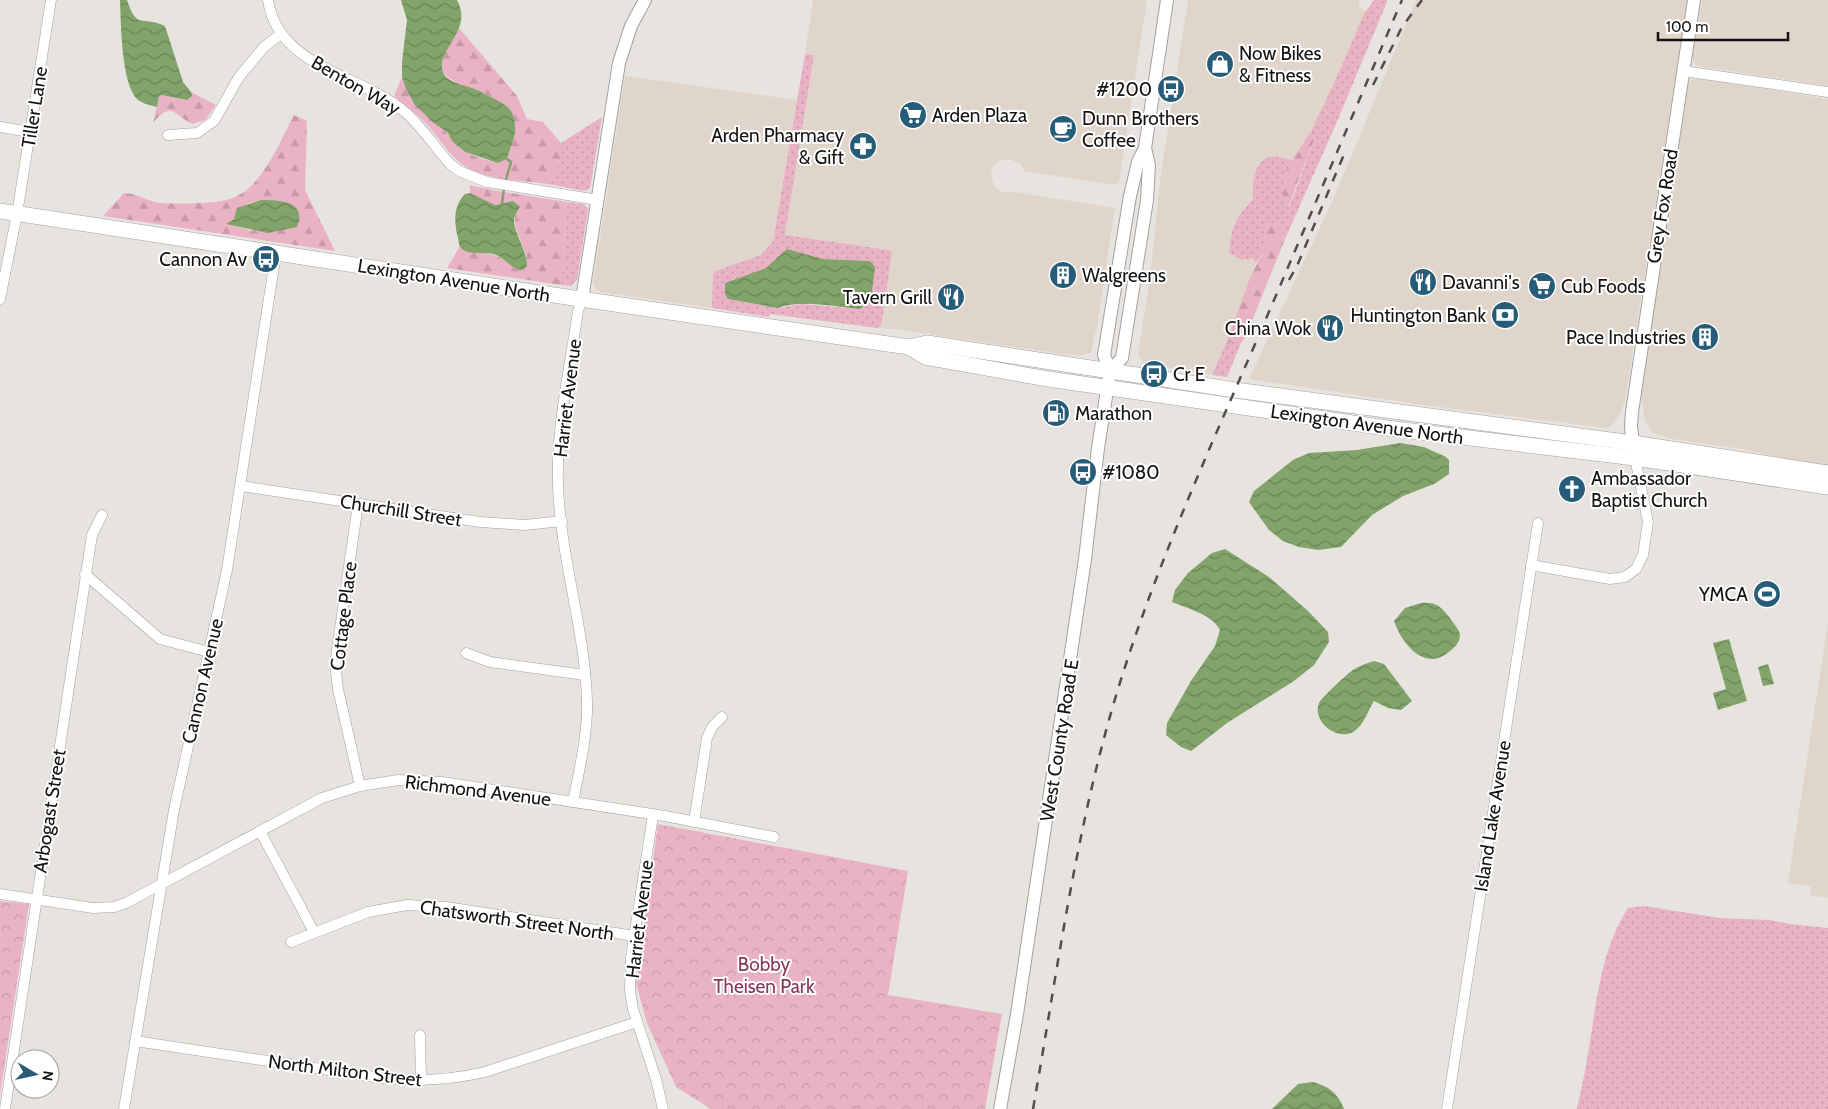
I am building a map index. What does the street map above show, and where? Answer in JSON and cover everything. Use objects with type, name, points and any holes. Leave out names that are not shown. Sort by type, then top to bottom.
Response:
[{"type":"main road","name":"Lexington Avenue North","points":[[0,211],[909,347],[927,343],[1235,390],[1633,443],[1828,474]]},
{"type":"main road","name":"Lexington Avenue North","points":[[909,347],[925,357],[1107,388],[1387,428],[1635,458],[1828,487]]},
{"type":"street","name":"Tiller Lane","points":[[0,299],[17,214],[51,0]]},
{"type":"street","name":"Benton Way","points":[[268,0],[274,23],[286,41],[308,58],[372,91],[405,112],[450,164],[460,171],[487,182],[598,200]]},
{"type":"street","name":"Harriet Avenue","points":[[573,802],[587,719],[587,703],[585,675],[558,486],[559,442],[578,311],[582,299],[619,63],[631,26],[645,0]]},
{"type":"street","name":"West County Road E","points":[[1110,371],[1122,358],[1147,200],[1149,165],[1146,148],[1167,0]]},
{"type":"street","name":"Grey Fox Road","points":[[1531,565],[1610,580],[1625,577],[1636,569],[1643,555],[1648,522],[1635,458],[1632,412],[1694,0]]},
{"type":"street","points":[[168,135],[197,133],[214,121],[239,77],[264,47],[281,34]]},
{"type":"street","points":[[1683,71],[1828,92]]},
{"type":"street","points":[[0,127],[30,132]]},
{"type":"street","name":"West County Road E","points":[[1000,1109],[1017,1014],[1072,650],[1110,371],[1104,355],[1130,196],[1138,162],[1146,148]]},
{"type":"street","name":"Cannon Avenue","points":[[124,1109],[181,776],[227,570],[276,253]]},
{"type":"street","name":"Churchill Street","points":[[241,486],[502,524],[525,525],[562,521]]},
{"type":"street","name":"Cottage Place","points":[[358,504],[335,664],[338,690],[360,786]]},
{"type":"street","name":"Arbogast Street","points":[[5,1109],[85,574],[92,536],[102,515]]},
{"type":"street","name":"Island Lake Avenue","points":[[1447,1109],[1538,523]]},
{"type":"street","points":[[85,574],[160,639],[209,652]]},
{"type":"street","points":[[466,653],[490,662],[585,675]]},
{"type":"street","points":[[694,822],[707,738],[712,727],[722,717]]},
{"type":"street","name":"Richmond Avenue","points":[[0,894],[103,909],[114,908],[322,798],[360,786],[398,780],[420,780],[573,802],[774,837]]},
{"type":"street","name":"Harriet Avenue","points":[[653,815],[634,936],[630,991],[637,1022],[656,1079],[663,1109]]},
{"type":"street","points":[[260,831],[314,932]]},
{"type":"street","name":"Chatsworth Street North","points":[[291,942],[368,912],[387,907],[426,905],[634,936]]},
{"type":"street","name":"North Milton Street","points":[[135,1041],[381,1078],[421,1081],[449,1079],[484,1072],[637,1022]]},
{"type":"street","points":[[420,1035],[421,1081]]},
{"type":"shaded area","name":"Arden Plaza","points":[[813,0],[1147,0],[1119,183],[1114,185],[1024,171],[1021,164],[1010,159],[1001,160],[996,163],[991,173],[994,186],[1001,192],[1015,192],[1115,208],[1097,326],[1091,353],[1078,355],[1062,354],[877,328],[881,325],[892,255],[785,235],[814,55],[805,54]]},
{"type":"shaded area","points":[[1188,0],[1359,0],[1359,6],[1366,12],[1311,131],[1293,160],[1279,157],[1233,225],[1229,253],[1252,258],[1256,263],[1212,375],[1145,365],[1138,355],[1150,277],[1161,173]]},
{"type":"shaded area","points":[[1416,0],[1687,0],[1625,401],[1620,414],[1611,426],[1606,428],[1424,405],[1249,379],[1336,193]]},
{"type":"shaded area","points":[[1702,0],[1828,0],[1828,86],[1697,66],[1692,59]]},
{"type":"shaded area","points":[[625,76],[797,100],[773,241],[761,255],[715,271],[713,275],[712,308],[601,292],[593,284]]},
{"type":"shaded area","points":[[1697,78],[1828,99],[1828,466],[1798,462],[1742,449],[1672,439],[1653,433],[1645,421],[1641,394],[1653,314],[1688,86],[1692,79]]},
{"type":"shaded area","points":[[1828,622],[1828,898],[1810,895],[1811,886],[1788,883]]},
{"type":"green space","points":[[1374,0],[1387,0],[1387,2],[1285,239],[1282,227],[1272,223],[1266,226],[1263,251],[1256,263],[1252,258],[1242,260],[1229,253],[1235,223],[1253,199],[1255,174],[1260,163],[1265,159],[1276,156],[1293,160],[1285,175],[1289,208],[1314,140],[1311,131],[1364,14]]},
{"type":"green space","points":[[459,28],[517,96],[527,119],[543,122],[561,143],[562,155],[548,184],[492,177],[468,168],[455,158],[421,118],[394,96],[402,77],[414,102],[461,149],[476,157],[498,163],[507,159],[512,145],[492,99],[483,93],[461,85],[444,73],[442,62]]},
{"type":"green space","points":[[805,54],[814,55],[785,235],[892,252],[881,325],[877,328],[770,314],[769,317],[712,308],[713,275],[715,271],[761,255],[773,241]],"holes":[[[800,253],[823,259],[870,261],[860,309],[802,304],[777,308],[728,299],[732,280],[766,268],[776,260]]]},
{"type":"green space","points":[[191,92],[216,105],[205,120],[193,124],[169,111],[159,116],[153,123],[159,96],[187,100],[192,96]]},
{"type":"green space","points":[[294,115],[307,121],[305,190],[335,251],[103,216],[124,193],[134,194],[156,202],[176,204],[223,201],[241,194],[251,186],[268,164]],"holes":[[[261,200],[271,200],[252,231],[227,224],[247,204]]]},
{"type":"green space","points":[[602,117],[590,188],[585,191],[548,184],[559,160],[561,143]]},
{"type":"green space","points":[[1311,131],[1314,140],[1288,209],[1282,189],[1284,179],[1293,159]]},
{"type":"green space","points":[[470,185],[567,202],[561,285],[447,268],[460,246],[469,251],[492,254],[504,260],[527,257],[516,229],[513,201],[494,205],[470,193]]},
{"type":"green space","points":[[567,202],[584,204],[588,209],[577,280],[571,286],[561,285]]},
{"type":"green space","points":[[1272,223],[1283,227],[1285,239],[1246,336],[1241,343],[1234,340],[1225,346],[1250,278],[1263,251],[1266,226]]},
{"type":"green space","points":[[1234,340],[1241,343],[1227,377],[1212,375],[1225,346]]},
{"type":"green space","name":"Bobby Theisen Park","points":[[658,824],[908,871],[888,995],[1002,1014],[985,1109],[711,1109],[676,1087],[647,1023],[636,983]]},
{"type":"green space","points":[[0,901],[29,904],[0,1095]]},
{"type":"green space","points":[[1644,906],[1720,918],[1769,920],[1828,928],[1828,1109],[1577,1109],[1601,976],[1606,958],[1619,924],[1628,908]]},
{"type":"water","points":[[120,0],[127,0],[137,19],[165,26],[183,82],[191,92],[192,96],[187,100],[162,95],[159,96],[157,107],[138,100],[132,92],[123,53]]},
{"type":"water","points":[[401,0],[457,0],[461,11],[461,21],[458,31],[444,56],[443,72],[449,79],[475,89],[509,108],[513,115],[515,130],[507,159],[498,163],[465,152],[452,141],[448,133],[415,105],[402,77],[407,20]]},
{"type":"water","points":[[470,193],[495,205],[513,201],[520,207],[514,218],[514,224],[525,253],[527,266],[523,270],[515,268],[496,255],[469,252],[460,247],[456,226],[456,209],[465,194]]},
{"type":"water","points":[[261,200],[283,202],[295,207],[299,212],[297,227],[268,233],[226,224],[234,219],[237,208]]},
{"type":"water","points":[[787,249],[823,259],[870,261],[875,267],[871,300],[860,309],[819,304],[797,304],[777,308],[728,299],[725,294],[725,283],[766,268]]},
{"type":"water","points":[[1400,443],[1424,447],[1446,457],[1449,460],[1449,474],[1434,484],[1403,496],[1372,515],[1341,547],[1318,550],[1299,547],[1283,541],[1269,530],[1249,502],[1254,491],[1293,460],[1309,453],[1357,450]]},
{"type":"water","points":[[1225,549],[1269,577],[1308,611],[1328,632],[1329,642],[1314,665],[1294,681],[1227,723],[1191,751],[1181,747],[1166,735],[1167,723],[1191,681],[1215,646],[1220,630],[1206,616],[1172,602],[1175,590],[1188,573],[1212,553]]},
{"type":"water","points":[[1421,603],[1435,604],[1441,608],[1450,618],[1460,635],[1457,644],[1441,657],[1432,659],[1416,653],[1403,638],[1394,621],[1405,608]]},
{"type":"water","points":[[1729,639],[1747,701],[1718,710],[1713,693],[1726,689],[1713,643]]},
{"type":"water","points":[[1374,661],[1384,664],[1412,701],[1401,710],[1388,708],[1374,701],[1365,718],[1352,733],[1344,734],[1330,730],[1320,718],[1318,711],[1319,703],[1350,672]]},
{"type":"water","points":[[1768,664],[1774,684],[1763,686],[1758,667]]},
{"type":"water","points":[[1313,1082],[1332,1091],[1344,1109],[1272,1109],[1298,1084]]},
{"type":"waterway","points":[[505,183],[511,162],[507,159]]},
{"type":"waterway","points":[[502,204],[504,188]]},
{"type":"railway","points":[[1033,1109],[1082,833],[1094,778],[1124,670],[1153,587],[1186,504],[1402,0]]},
{"type":"railway","points":[[1373,85],[1402,27],[1422,0]]},
{"type":"railway","points":[[1289,280],[1297,266],[1345,152]]},
{"type":"place","name":"Now Bikes & Fitness","points":[[1220,64]]},
{"type":"place","name":"#1200","points":[[1171,89]]},
{"type":"place","name":"Arden Plaza","points":[[913,115]]},
{"type":"place","name":"Dunn Brothers Coffee","points":[[1063,129]]},
{"type":"place","name":"Arden Pharmacy & Gift","points":[[863,146]]},
{"type":"place","name":"Cannon Av","points":[[266,259]]},
{"type":"place","name":"Walgreens","points":[[1063,275]]},
{"type":"place","name":"Davanni's","points":[[1423,282]]},
{"type":"place","name":"Cub Foods","points":[[1542,286]]},
{"type":"place","name":"Tavern Grill","points":[[951,297]]},
{"type":"place","name":"Huntington Bank","points":[[1505,315]]},
{"type":"place","name":"China Wok","points":[[1330,328]]},
{"type":"place","name":"Pace Industries","points":[[1705,337]]},
{"type":"place","name":"Cr E","points":[[1154,374]]},
{"type":"place","name":"Marathon","points":[[1056,413]]},
{"type":"place","name":"#1080","points":[[1083,472]]},
{"type":"place","name":"Ambassador Baptist Church","points":[[1572,489]]},
{"type":"place","name":"YMCA","points":[[1767,594]]}]
